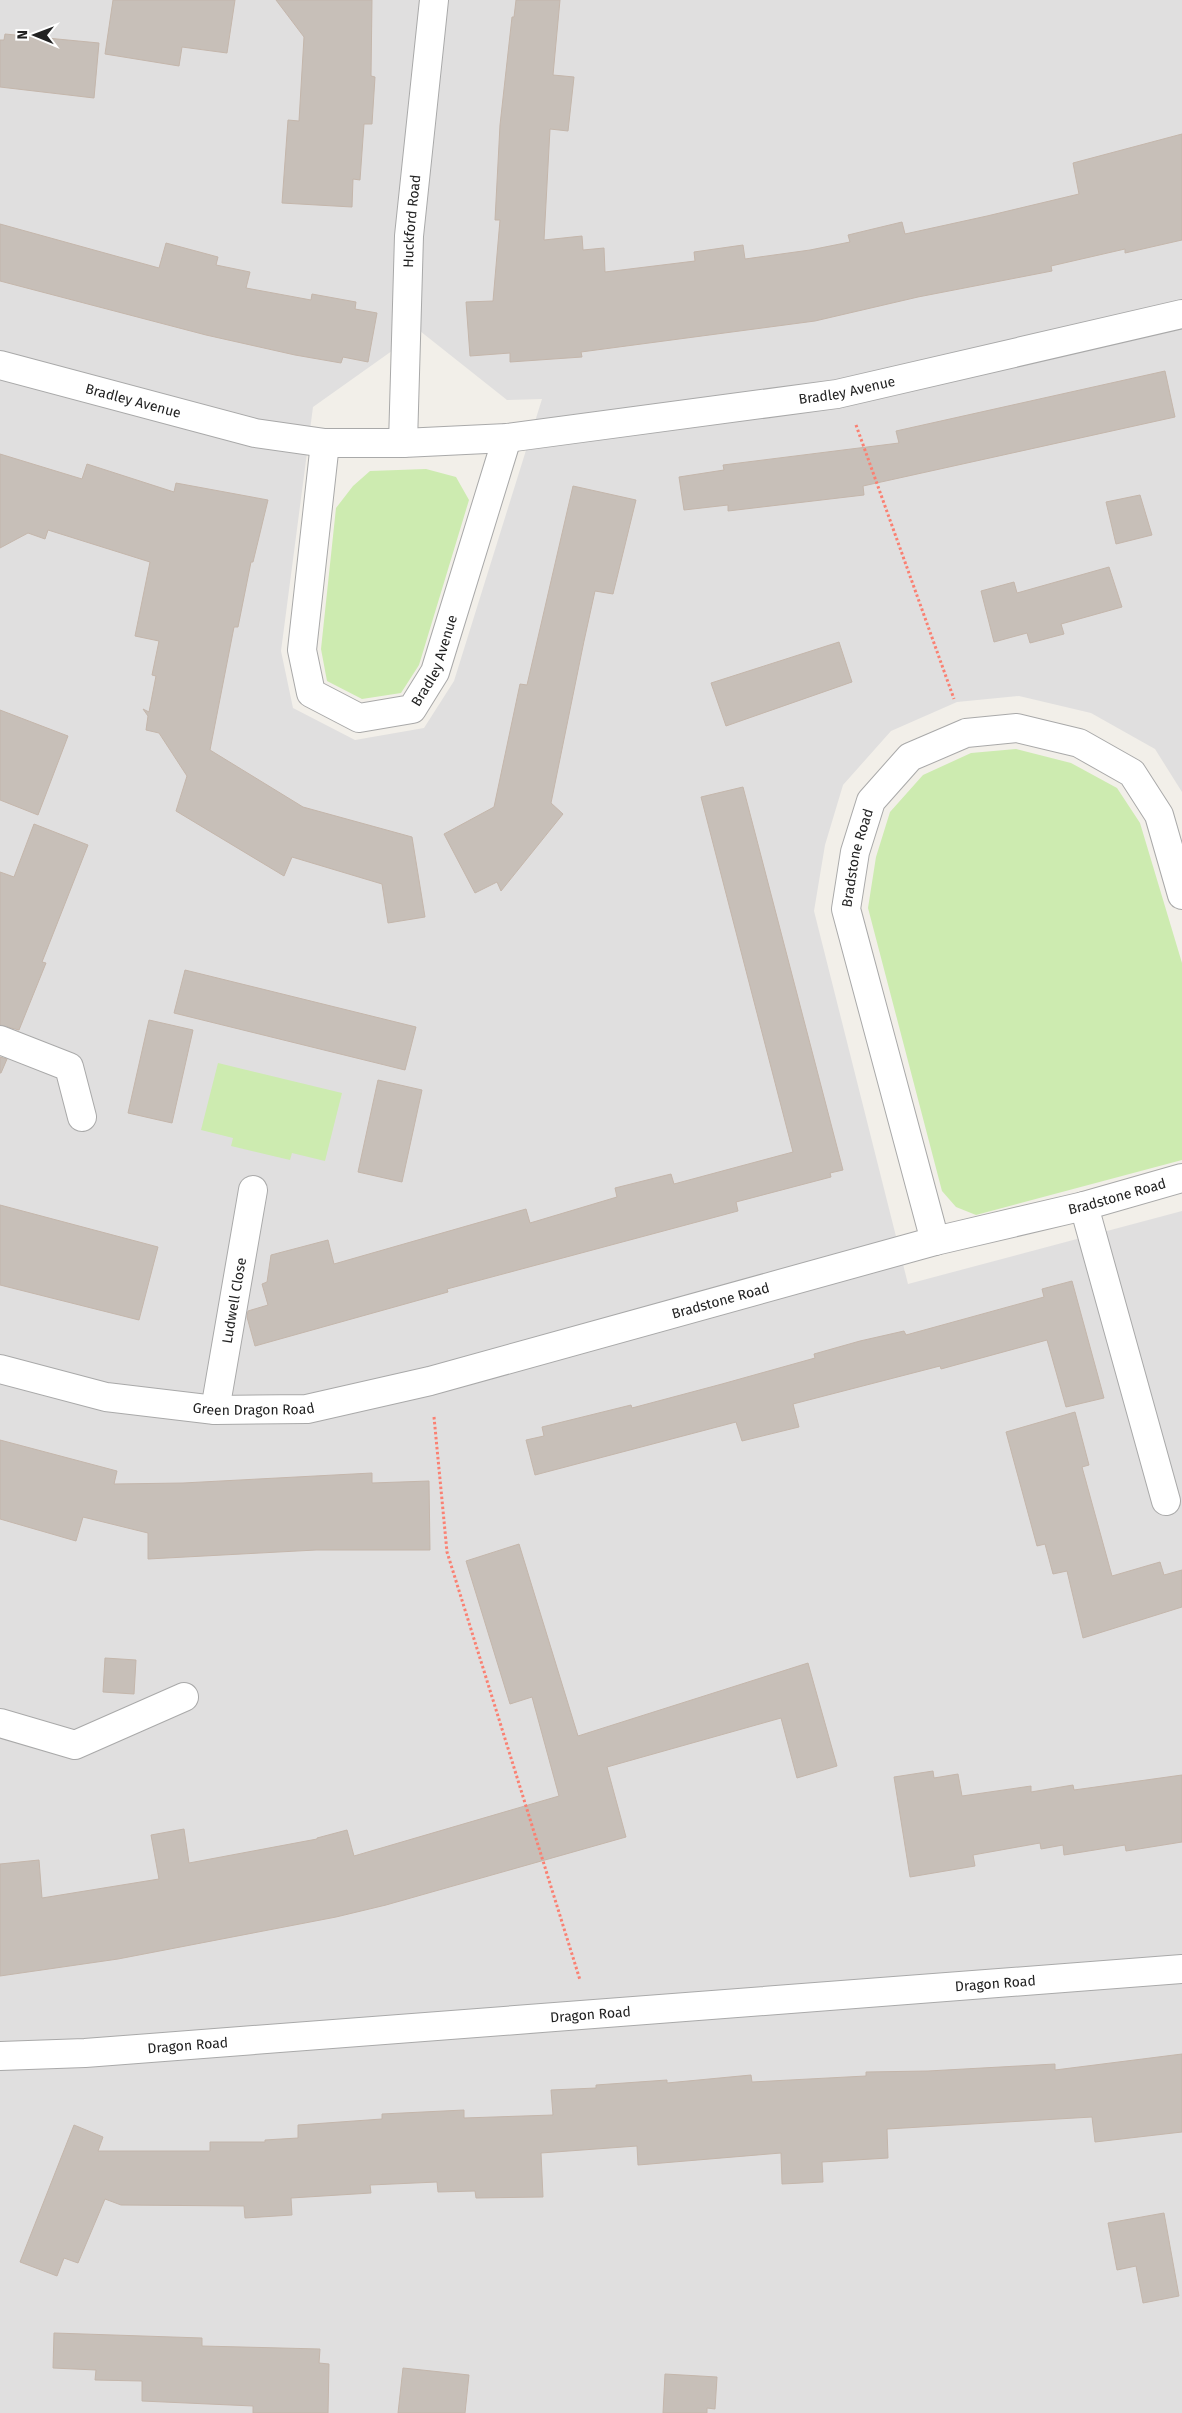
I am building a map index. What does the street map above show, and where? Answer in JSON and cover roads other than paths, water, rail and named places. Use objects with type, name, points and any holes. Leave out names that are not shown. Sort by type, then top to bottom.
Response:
[{"type":"street","name":"Huckford Road","points":[[403,444],[409,236],[434,0]]},
{"type":"street","name":"Bradley Avenue","points":[[0,365],[255,433],[325,442],[403,444],[507,438],[844,393],[1182,314]]},
{"type":"street","name":"Bradley Avenue","points":[[325,442],[302,650],[312,693],[358,718],[412,709],[435,672],[507,438]]},
{"type":"street","name":"Bradstone Road","points":[[935,1241],[846,909],[855,852],[872,801],[910,757],[966,733],[1017,728],[1079,743],[1132,773],[1159,815],[1182,895]]},
{"type":"street","points":[[0,1040],[70,1067],[82,1117]]},
{"type":"street","name":"Bradstone Road","points":[[505,1360],[935,1241],[1084,1206],[1182,1178]]},
{"type":"street","name":"Ludwell Close","points":[[215,1410],[253,1190]]},
{"type":"street","points":[[1084,1206],[1166,1501]]},
{"type":"street","name":"Green Dragon Road","points":[[0,1368],[106,1397],[215,1410],[307,1409],[430,1381],[505,1360]]},
{"type":"street","points":[[0,1723],[75,1745],[184,1697]]},
{"type":"street","name":"Dragon Road","points":[[0,2056],[85,2053],[1182,1969]]}]
